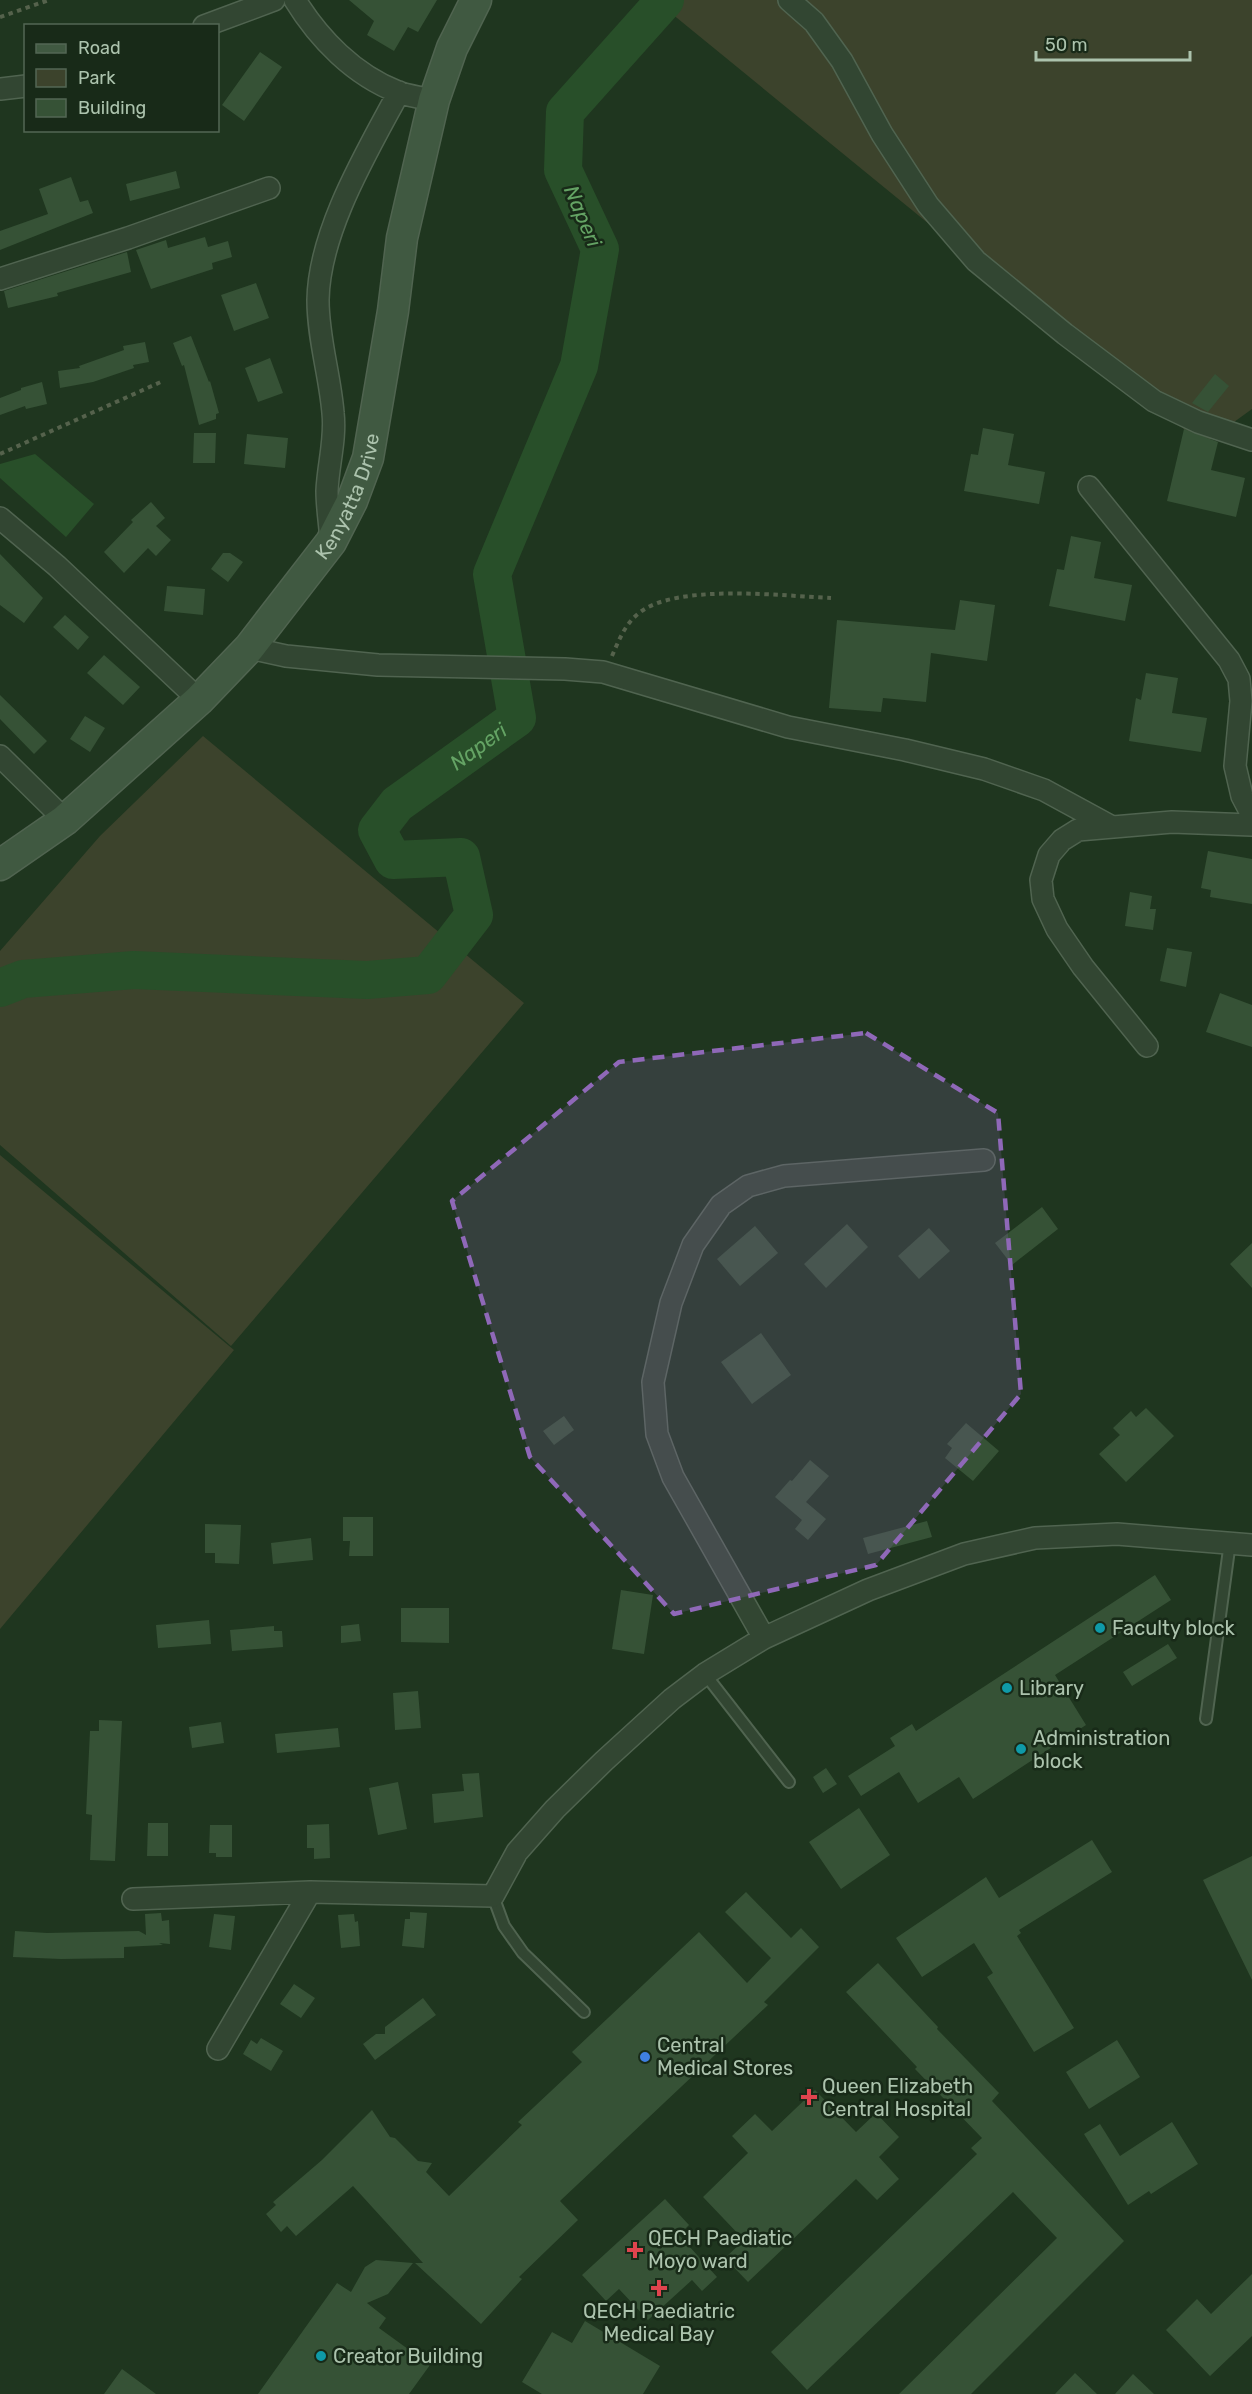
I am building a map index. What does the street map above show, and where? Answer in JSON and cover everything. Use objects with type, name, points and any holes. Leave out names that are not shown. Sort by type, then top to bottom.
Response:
[{"type":"main road","name":"Kenyatta Drive","points":[[0,865],[65,820],[199,700],[249,648],[331,542],[352,501],[368,458],[393,311],[402,238],[434,100],[452,48],[476,0]]},
{"type":"street","points":[[209,24],[274,0]]},
{"type":"street","points":[[295,0],[309,22],[342,57],[374,81],[399,93],[434,100]]},
{"type":"street","points":[[789,0],[814,22],[842,61],[882,134],[928,205],[976,261],[1065,334],[1154,401],[1198,422],[1252,440]]},
{"type":"street","points":[[0,89],[24,86]]},
{"type":"street","points":[[331,542],[327,493],[333,440],[333,413],[322,353],[318,299],[325,253],[340,210],[361,163],[399,93]]},
{"type":"street","points":[[0,279],[128,238],[269,188]]},
{"type":"street","points":[[1089,487],[1230,660],[1239,679],[1241,701],[1235,766],[1242,796],[1252,815]]},
{"type":"street","points":[[0,518],[57,566],[199,700]]},
{"type":"street","points":[[249,648],[298,657],[378,665],[603,672],[788,727],[905,750],[984,769],[1044,790],[1112,827]]},
{"type":"street","points":[[0,756],[65,820]]},
{"type":"street","points":[[1147,1046],[1083,967],[1057,929],[1043,899],[1041,880],[1049,855],[1062,840],[1078,830],[1172,822],[1252,825]]},
{"type":"street","points":[[764,1638],[673,1477],[657,1434],[653,1382],[671,1303],[693,1245],[721,1205],[748,1186],[784,1176],[984,1160]]},
{"type":"street","points":[[133,1899],[310,1892],[493,1896],[517,1852],[555,1809],[672,1699],[705,1674],[764,1638],[867,1590],[964,1554],[1035,1538],[1117,1534],[1252,1545]]},
{"type":"street","points":[[218,2049],[310,1892]]},
{"type":"lane","points":[[1206,1719],[1230,1542]]},
{"type":"lane","points":[[705,1674],[789,1782]]},
{"type":"lane","points":[[493,1896],[504,1926],[523,1953],[584,2012]]},
{"type":"path","points":[[0,18],[49,0]]},
{"type":"path","points":[[0,454],[163,381]]},
{"type":"path","points":[[603,672],[627,625],[638,613],[651,605],[681,596],[735,594],[831,598]]},
{"type":"highlighted area","points":[[866,1033],[998,1113],[1021,1394],[876,1565],[674,1614],[530,1457],[452,1201],[619,1062]]},
{"type":"green space","points":[[655,0],[1252,0],[1252,409],[1201,446],[1184,429],[1077,345]]},
{"type":"green space","points":[[203,736],[524,1003],[231,1346],[0,1145],[0,951],[100,836]]},
{"type":"green space","points":[[0,1155],[234,1350],[0,1629]]},
{"type":"shaded area","points":[[35,454],[94,504],[66,537],[0,478],[0,464]]},
{"type":"building","points":[[349,0],[437,0],[418,32],[408,27],[394,51],[367,35],[374,21]]},
{"type":"building","points":[[260,52],[282,67],[244,121],[222,105]]},
{"type":"building","points":[[176,171],[180,188],[130,201],[126,184]]},
{"type":"building","points":[[71,177],[80,202],[88,200],[93,213],[0,250],[0,231],[48,214],[39,189]]},
{"type":"building","points":[[205,237],[208,247],[228,241],[232,257],[212,263],[213,269],[151,289],[136,250],[166,240],[168,248]]},
{"type":"building","points":[[127,252],[131,272],[57,293],[58,296],[8,308],[4,291]]},
{"type":"building","points":[[256,283],[269,318],[234,331],[221,295]]},
{"type":"building","points":[[191,336],[210,381],[219,413],[216,414],[216,419],[199,425],[184,365],[182,366],[173,343]]},
{"type":"building","points":[[145,342],[149,362],[133,365],[134,368],[93,382],[60,388],[58,371],[80,368],[79,366],[124,350],[123,346]]},
{"type":"building","points":[[270,358],[283,393],[258,402],[245,368]]},
{"type":"building","points":[[1215,374],[1229,386],[1208,412],[1192,403]]},
{"type":"building","points":[[42,382],[47,404],[26,409],[25,406],[0,415],[0,398],[21,390],[21,388]]},
{"type":"building","points":[[983,428],[1014,434],[1008,465],[1045,472],[1039,504],[964,491],[971,454],[978,455]]},
{"type":"building","points":[[1184,429],[1218,442],[1211,470],[1245,478],[1236,517],[1167,501]]},
{"type":"building","points":[[194,433],[216,433],[215,463],[193,463]]},
{"type":"building","points":[[247,434],[288,438],[285,468],[244,464]]},
{"type":"building","points":[[151,502],[165,518],[156,526],[171,540],[156,556],[148,548],[124,573],[104,552],[133,522],[131,520]]},
{"type":"building","points":[[1071,536],[1101,542],[1094,578],[1132,585],[1125,621],[1049,606],[1057,569],[1064,570]]},
{"type":"building","points":[[223,553],[230,553],[243,562],[228,582],[211,569]]},
{"type":"building","points":[[0,554],[43,598],[24,623],[0,605]]},
{"type":"building","points":[[167,586],[205,589],[203,615],[164,611]]},
{"type":"building","points":[[960,600],[995,605],[987,661],[931,653],[926,702],[883,698],[881,712],[829,708],[837,620],[955,630]]},
{"type":"building","points":[[65,615],[89,637],[78,650],[53,627]]},
{"type":"building","points":[[104,655],[140,687],[123,705],[87,673]]},
{"type":"building","points":[[1146,673],[1178,678],[1172,713],[1207,718],[1201,752],[1129,741],[1136,698],[1141,700]]},
{"type":"building","points":[[0,695],[47,741],[34,754],[0,719]]},
{"type":"building","points":[[85,716],[105,728],[90,752],[70,739]]},
{"type":"building","points":[[1208,851],[1252,859],[1252,904],[1210,897],[1211,890],[1201,888]]},
{"type":"building","points":[[1130,892],[1152,896],[1150,909],[1156,909],[1153,930],[1125,926]]},
{"type":"building","points":[[1167,948],[1192,952],[1186,987],[1160,981]]},
{"type":"building","points":[[1220,993],[1252,1005],[1252,1047],[1206,1032]]},
{"type":"building","points":[[1042,1207],[1058,1229],[1012,1265],[995,1243]]},
{"type":"building","points":[[847,1224],[868,1247],[826,1288],[804,1264]]},
{"type":"building","points":[[755,1226],[778,1253],[740,1286],[717,1259]]},
{"type":"building","points":[[929,1228],[950,1251],[919,1279],[898,1256]]},
{"type":"building","points":[[1252,1243],[1252,1288],[1230,1264]]},
{"type":"building","points":[[761,1333],[791,1375],[752,1404],[721,1362]]},
{"type":"building","points":[[1146,1408],[1174,1436],[1126,1482],[1099,1454],[1120,1435],[1113,1428],[1131,1411],[1136,1417]]},
{"type":"building","points":[[564,1416],[574,1430],[554,1445],[543,1431]]},
{"type":"building","points":[[966,1423],[999,1451],[973,1481],[945,1458],[952,1448],[947,1444]]},
{"type":"building","points":[[810,1460],[829,1476],[806,1502],[826,1519],[808,1540],[795,1529],[802,1520],[775,1497]]},
{"type":"building","points":[[343,1517],[373,1517],[373,1556],[349,1556],[350,1541],[343,1541]]},
{"type":"building","points":[[927,1521],[932,1537],[868,1554],[863,1538]]},
{"type":"building","points":[[205,1524],[241,1525],[239,1564],[215,1563],[215,1553],[205,1553]]},
{"type":"building","points":[[311,1538],[313,1560],[273,1564],[271,1543]]},
{"type":"building","points":[[1155,1575],[1171,1600],[1055,1675],[1086,1725],[973,1799],[959,1777],[918,1803],[899,1772],[861,1796],[848,1776],[895,1746],[890,1738],[912,1724],[916,1731]]},
{"type":"building","points":[[621,1590],[653,1595],[644,1654],[612,1649]]},
{"type":"building","points":[[401,1608],[449,1608],[449,1643],[401,1642]]},
{"type":"building","points":[[209,1620],[211,1644],[158,1648],[156,1625]]},
{"type":"building","points":[[359,1624],[361,1641],[341,1643],[341,1626]]},
{"type":"building","points":[[274,1626],[274,1631],[282,1631],[283,1647],[232,1651],[230,1630]]},
{"type":"building","points":[[1168,1644],[1177,1658],[1132,1686],[1123,1672]]},
{"type":"building","points":[[418,1691],[421,1728],[395,1730],[393,1693]]},
{"type":"building","points":[[99,1720],[122,1721],[115,1861],[90,1860],[92,1815],[86,1814],[90,1731],[99,1731]]},
{"type":"building","points":[[221,1722],[224,1743],[192,1748],[189,1727]]},
{"type":"building","points":[[338,1728],[340,1747],[277,1753],[275,1734]]},
{"type":"building","points":[[826,1768],[837,1784],[823,1793],[813,1777]]},
{"type":"building","points":[[479,1773],[483,1817],[434,1823],[432,1794],[464,1791],[462,1774]]},
{"type":"building","points":[[398,1782],[407,1829],[378,1835],[369,1788]]},
{"type":"building","points":[[859,1808],[890,1855],[841,1889],[809,1842]]},
{"type":"building","points":[[148,1823],[168,1823],[168,1856],[147,1856]]},
{"type":"building","points":[[329,1824],[330,1858],[314,1859],[314,1848],[307,1848],[307,1825]]},
{"type":"building","points":[[210,1825],[232,1825],[232,1857],[216,1857],[216,1853],[209,1853]]},
{"type":"building","points":[[1092,1840],[1112,1872],[1019,1930],[1021,1933],[1017,1936],[1074,2028],[1034,2052],[987,1977],[993,1973],[974,1943],[922,1977],[896,1938],[986,1877],[999,1898]]},
{"type":"building","points":[[1252,1856],[1252,1980],[1203,1880]]},
{"type":"building","points":[[746,1892],[791,1938],[801,1928],[819,1947],[764,2002],[768,2005],[560,2201],[578,2220],[519,2277],[522,2279],[481,2324],[415,2263],[423,2263],[353,2186],[296,2236],[287,2226],[281,2232],[266,2214],[276,2205],[273,2202],[322,2160],[372,2110],[390,2137],[395,2138],[418,2161],[432,2163],[426,2172],[449,2196],[522,2125],[518,2122],[582,2062],[572,2052],[699,1932],[747,1983],[771,1958],[725,1912]]},
{"type":"building","points":[[410,1912],[427,1913],[424,1948],[402,1946],[405,1919],[410,1919]]},
{"type":"building","points":[[161,1913],[162,1921],[169,1920],[170,1944],[124,1947],[124,1958],[13,1957],[15,1931],[47,1933],[139,1931],[146,1935],[145,1914]]},
{"type":"building","points":[[214,1914],[235,1916],[231,1950],[209,1947]]},
{"type":"building","points":[[354,1914],[355,1922],[358,1921],[360,1946],[341,1948],[338,1915]]},
{"type":"building","points":[[878,1963],[999,2093],[992,2101],[1124,2241],[971,2394],[899,2394],[1057,2238],[1013,2192],[807,2390],[771,2352],[977,2154],[971,2148],[982,2138],[915,2069],[917,2067],[846,1992]]},
{"type":"building","points":[[294,1984],[315,1998],[301,2018],[280,2004]]},
{"type":"building","points":[[423,1998],[436,2015],[375,2060],[363,2044],[376,2034],[385,2034],[385,2027]]},
{"type":"building","points":[[261,2038],[283,2051],[271,2071],[243,2054],[251,2040],[257,2044]]},
{"type":"building","points":[[1117,2040],[1140,2077],[1089,2109],[1066,2072]]},
{"type":"building","points":[[815,2090],[856,2132],[876,2113],[899,2137],[879,2157],[899,2179],[877,2200],[856,2179],[748,2282],[725,2258],[744,2240],[703,2197],[748,2153],[732,2136],[755,2114],[772,2131]]},
{"type":"building","points":[[1172,2122],[1198,2164],[1151,2194],[1149,2191],[1128,2205],[1084,2134],[1100,2124],[1120,2156]]},
{"type":"building","points":[[665,2199],[689,2225],[679,2235],[717,2277],[702,2291],[692,2280],[648,2320],[619,2289],[606,2301],[582,2275]]},
{"type":"building","name":"Creator Building","points":[[376,2260],[413,2263],[388,2294],[367,2303],[386,2318],[379,2328],[430,2365],[409,2394],[258,2394],[337,2283],[351,2292],[365,2267]]},
{"type":"building","points":[[1252,2274],[1252,2336],[1210,2376],[1166,2330],[1197,2299],[1211,2314]]},
{"type":"building","points":[[585,2321],[660,2366],[643,2394],[542,2394],[522,2382],[552,2332],[572,2343]]},
{"type":"building","points":[[122,2369],[156,2394],[104,2394]]},
{"type":"building","points":[[1075,2373],[1097,2394],[1055,2394]]},
{"type":"building","points":[[1133,2374],[1154,2394],[1115,2394]]},
{"type":"waterway","name":"Naperi","points":[[0,988],[23,979],[134,970],[367,980],[428,975],[474,915],[461,857],[393,860],[377,830],[397,804],[517,718],[492,574],[579,366],[600,249],[563,170],[565,112],[665,0]]},
{"type":"place","name":"Faculty block","points":[[1100,1628]]},
{"type":"place","name":"Library","points":[[1007,1688]]},
{"type":"place","name":"Administration block","points":[[1021,1749]]},
{"type":"place","name":"Central Medical Stores","points":[[645,2057]]},
{"type":"place","name":"Queen Elizabeth Central Hospital","points":[[809,2097]]},
{"type":"place","name":"QECH Paediatic Moyo ward","points":[[635,2250]]},
{"type":"place","name":"QECH Paediatric Medical Bay","points":[[659,2288]]},
{"type":"place","name":"Creator Building","points":[[321,2356]]}]
